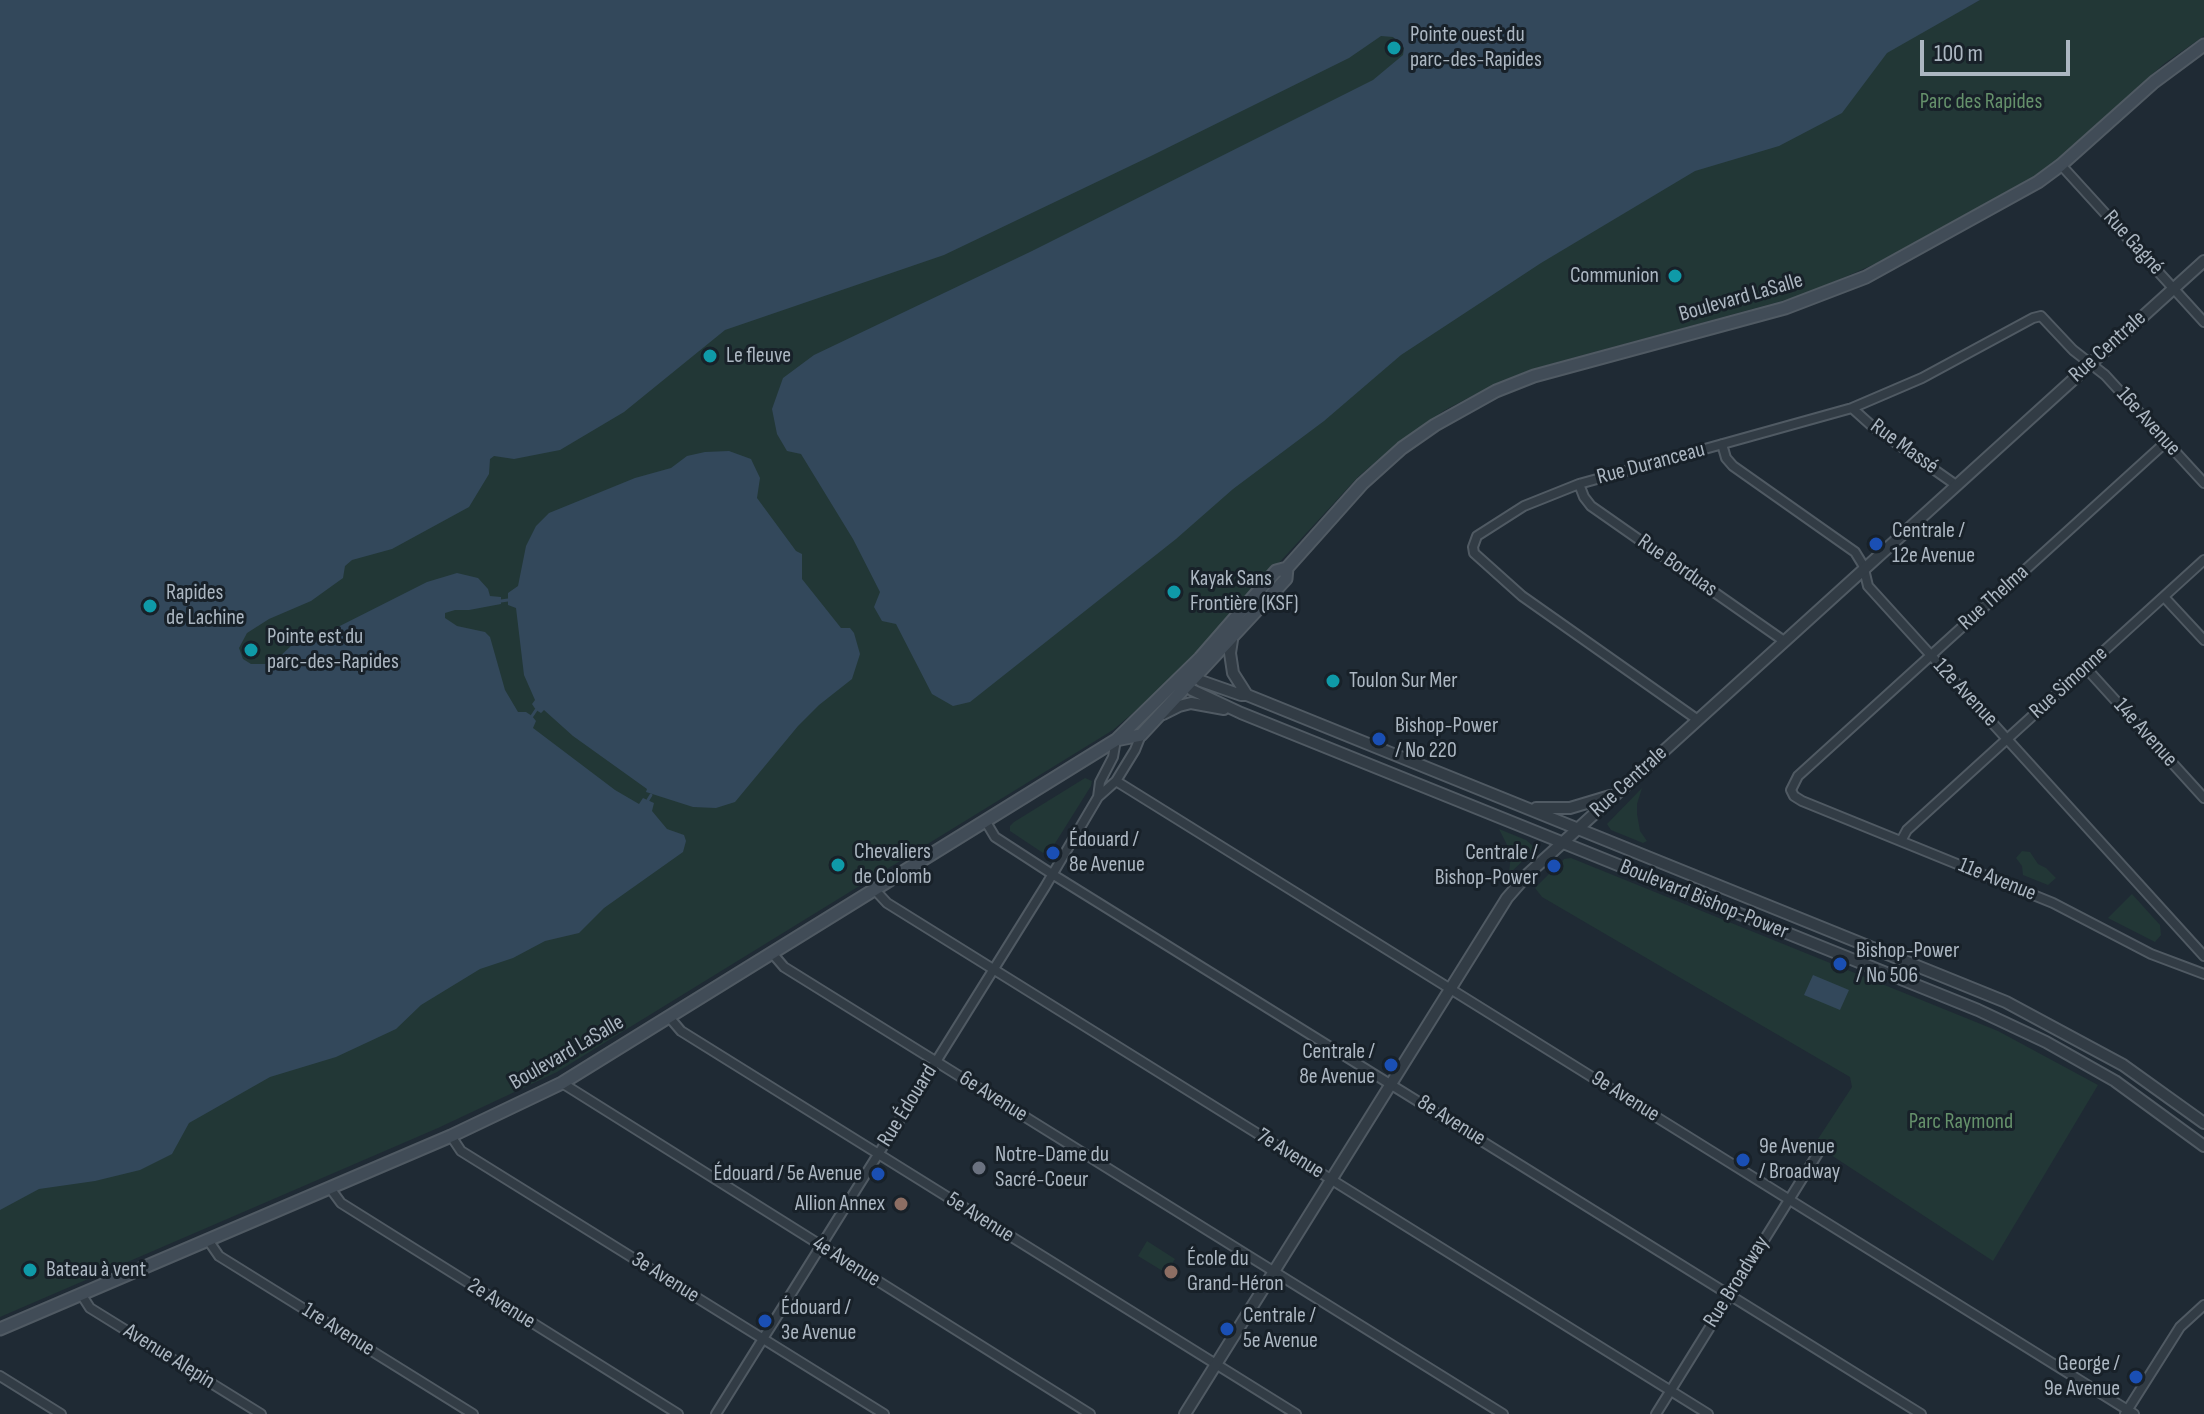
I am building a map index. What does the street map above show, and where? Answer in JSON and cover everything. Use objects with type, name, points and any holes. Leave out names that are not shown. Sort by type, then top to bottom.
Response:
[{"type":"main road","name":"Boulevard LaSalle","points":[[1116,740],[1141,735],[1276,571],[1287,568],[1374,472],[1426,431],[1515,383],[1785,308],[1835,290],[1895,262],[2013,197],[2061,165],[2154,82],[2204,45]]},
{"type":"main road","name":"Boulevard LaSalle","points":[[0,1329],[451,1136],[562,1083],[1116,740],[1232,640],[1286,579],[1287,568]]},
{"type":"street","name":"Rue Gagné","points":[[2061,165],[2204,322]]},
{"type":"street","name":"Rue Centrale","points":[[1185,1414],[1507,898],[1528,874],[2204,261]]},
{"type":"street","name":"Rue Duranceau","points":[[1698,720],[1522,596],[1474,553],[1477,536],[1538,499],[1579,484],[1852,408],[1922,378],[2033,318],[2041,316],[2090,363]]},
{"type":"street","name":"16e Avenue","points":[[2090,363],[2105,375],[2204,483]]},
{"type":"street","name":"Rue Massé","points":[[1852,408],[1872,426],[1956,485]]},
{"type":"street","name":"Rue Thelma","points":[[1791,790],[1798,776],[2166,442]]},
{"type":"street","name":"12e Avenue","points":[[1722,444],[1730,464],[1855,552],[1868,586],[2204,956]]},
{"type":"street","name":"Rue Borduas","points":[[1579,484],[1591,506],[1784,641]]},
{"type":"street","name":"Rue Simonne","points":[[1901,841],[1907,830],[2204,560]]},
{"type":"street","points":[[2164,597],[2204,640]]},
{"type":"street","points":[[1232,640],[1233,673],[1247,695]]},
{"type":"street","name":"14e Avenue","points":[[2086,668],[2204,798]]},
{"type":"street","name":"Boulevard Bishop-Power","points":[[1187,677],[1247,695],[2006,1002],[2123,1065],[2204,1123]]},
{"type":"street","name":"Boulevard Bishop-Power","points":[[1187,677],[1238,712],[2010,1024],[2115,1081],[2204,1146]]},
{"type":"street","points":[[1155,720],[1179,706],[1191,703],[1238,712]]},
{"type":"street","name":"Rue Édouard","points":[[716,1414],[1098,797],[1116,781],[1141,735]]},
{"type":"street","name":"Rue Édouard","points":[[1098,797],[1100,782],[1113,757],[1116,740]]},
{"type":"street","name":"9e Avenue","points":[[1116,781],[2129,1413]]},
{"type":"street","name":"11e Avenue","points":[[1791,790],[1797,799],[2053,903],[2151,954],[2204,974]]},
{"type":"street","points":[[1523,807],[1570,808],[1619,792]]},
{"type":"street","name":"8e Avenue","points":[[986,822],[995,837],[1052,874],[1921,1414]]},
{"type":"street","name":"7e Avenue","points":[[875,890],[884,902],[1708,1414]]},
{"type":"street","name":"6e Avenue","points":[[772,953],[784,967],[1503,1414]]},
{"type":"street","name":"5e Avenue","points":[[669,1017],[681,1031],[1296,1414]]},
{"type":"street","name":"4e Avenue","points":[[562,1083],[1090,1414]]},
{"type":"street","name":"3e Avenue","points":[[451,1136],[461,1151],[884,1414]]},
{"type":"street","name":"Rue Broadway","points":[[1656,1414],[1820,1150]]},
{"type":"street","name":"2e Avenue","points":[[330,1188],[341,1203],[678,1414]]},
{"type":"street","name":"1re Avenue","points":[[208,1240],[219,1256],[473,1414]]},
{"type":"street","name":"Avenue Alepin","points":[[81,1294],[93,1310],[261,1414]]},
{"type":"street","points":[[2129,1413],[2180,1327],[2204,1305]]},
{"type":"street","points":[[0,1376],[61,1414]]},
{"type":"green space","name":"Rapides de Lachine","points":[[0,0],[1950,16],[1980,0],[2204,0],[2204,36],[2165,63],[2033,177],[1877,263],[1804,295],[1536,368],[1501,381],[1445,410],[1400,441],[1358,477],[1184,666],[1113,730],[557,1072],[438,1128],[0,1317]]},
{"type":"green space","points":[[1085,778],[1092,781],[1091,786],[1049,853],[1043,853],[1010,831],[1014,822]]},
{"type":"green space","points":[[1642,788],[1637,814],[1640,831],[1647,841],[1643,843],[1611,830],[1607,824]]},
{"type":"green space","points":[[1499,829],[1533,846],[1532,852],[1509,874],[1511,853]]},
{"type":"green space","points":[[2022,851],[2030,852],[2038,864],[2056,878],[2048,885],[2023,875],[2022,866],[2016,858]]},
{"type":"green space","name":"Parc Raymond","points":[[1571,858],[1998,1031],[2098,1085],[1993,1261],[1831,1155],[1832,1148],[1818,1139],[1852,1087],[1850,1077],[1542,897],[1535,888],[1564,859]]},
{"type":"green space","points":[[2132,894],[2160,925],[2161,935],[2155,942],[2108,918]]},
{"type":"green space","points":[[1147,1241],[1175,1259],[1166,1273],[1138,1256]]},
{"type":"water","name":"Rapides de Lachine","points":[[0,0],[1980,0],[1887,53],[1842,113],[1779,146],[1695,171],[1541,263],[1401,355],[1324,421],[1233,489],[1176,539],[970,702],[953,706],[932,694],[896,624],[882,621],[874,607],[880,592],[853,539],[801,454],[787,451],[777,434],[772,409],[783,378],[814,355],[1032,251],[1373,80],[1403,55],[1404,48],[1393,37],[1381,36],[1349,58],[944,255],[725,330],[624,412],[560,450],[514,459],[494,456],[490,459],[489,474],[469,507],[392,549],[352,560],[345,566],[343,578],[311,601],[269,619],[247,633],[239,648],[243,659],[251,664],[265,664],[277,659],[291,646],[320,636],[427,582],[457,573],[478,578],[490,596],[501,597],[501,604],[455,610],[445,613],[445,618],[457,626],[485,632],[490,637],[505,690],[518,712],[532,716],[536,721],[533,728],[615,790],[639,804],[643,798],[654,803],[652,811],[667,829],[684,835],[683,852],[604,908],[579,933],[545,941],[513,958],[480,969],[421,1005],[396,1029],[336,1057],[270,1077],[189,1123],[172,1154],[140,1170],[95,1181],[39,1189],[0,1210]]},
{"type":"water","points":[[729,451],[751,459],[760,478],[757,498],[796,551],[802,554],[802,579],[841,628],[850,628],[854,633],[860,654],[852,679],[798,726],[735,802],[716,808],[693,807],[646,792],[647,789],[573,736],[544,710],[541,713],[536,710],[524,675],[516,608],[508,605],[508,593],[518,586],[526,546],[536,526],[549,513],[635,478],[671,468],[687,456]]},
{"type":"water","points":[[1813,975],[1849,990],[1840,1010],[1804,995]]},
{"type":"waterway","points":[[501,601],[508,600]]},
{"type":"waterway","points":[[532,716],[536,710]]},
{"type":"waterway","points":[[648,800],[651,795]]},
{"type":"place","name":"Pointe ouest du parc-des-Rapides","points":[[1394,48]]},
{"type":"place","name":"Communion","points":[[1675,276]]},
{"type":"place","name":"Le fleuve","points":[[710,356]]},
{"type":"place","name":"Centrale / 12e Avenue","points":[[1876,544]]},
{"type":"place","name":"Kayak Sans Frontière (KSF)","points":[[1174,592]]},
{"type":"place","name":"Rapides de Lachine","points":[[150,606]]},
{"type":"place","name":"Pointe est du parc-des-Rapides","points":[[251,650]]},
{"type":"place","name":"Toulon Sur Mer","points":[[1333,681]]},
{"type":"place","name":"Bishop-Power / No 220","points":[[1379,739]]},
{"type":"place","name":"Édouard / 8e Avenue","points":[[1053,853]]},
{"type":"place","name":"Chevaliers de Colomb","points":[[838,865]]},
{"type":"place","name":"Centrale / Bishop-Power","points":[[1554,866]]},
{"type":"place","name":"Bishop-Power / No 506","points":[[1840,964]]},
{"type":"place","name":"Centrale / 8e Avenue","points":[[1391,1065]]},
{"type":"place","name":"9e Avenue / Broadway","points":[[1743,1160]]},
{"type":"place","name":"Notre-Dame du Sacré-Coeur","points":[[979,1168]]},
{"type":"place","name":"Édouard / 5e Avenue","points":[[878,1174]]},
{"type":"place","name":"Allion Annex","points":[[901,1204]]},
{"type":"place","name":"Bateau à vent","points":[[30,1270]]},
{"type":"place","name":"École du Grand-Héron","points":[[1171,1272]]},
{"type":"place","name":"Édouard / 3e Avenue","points":[[765,1321]]},
{"type":"place","name":"Centrale / 5e Avenue","points":[[1227,1329]]},
{"type":"place","name":"George / 9e Avenue","points":[[2136,1377]]},
{"type":"park label","name":"Parc des Rapides","points":[[1981,102]]}]
